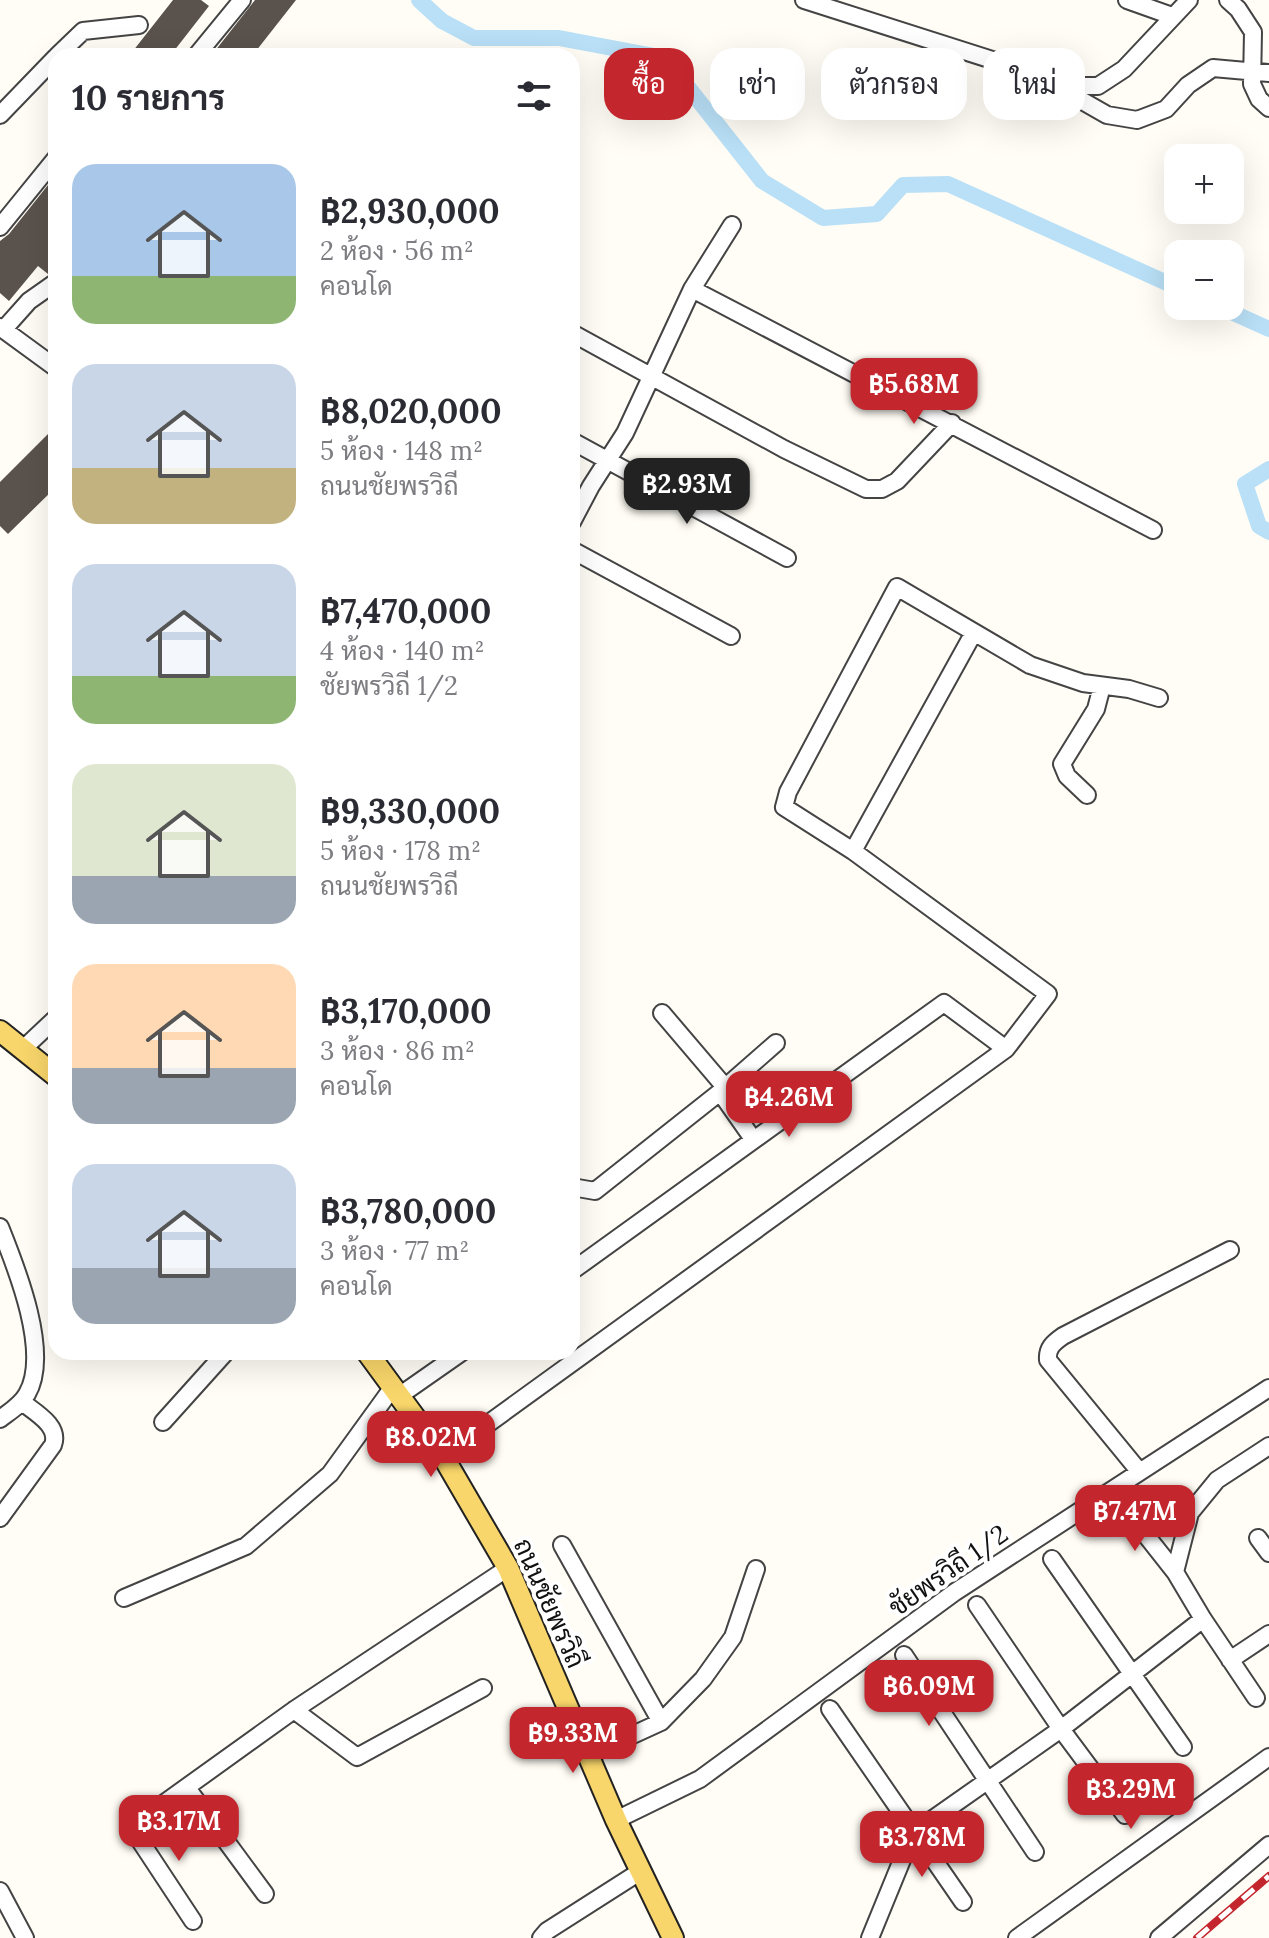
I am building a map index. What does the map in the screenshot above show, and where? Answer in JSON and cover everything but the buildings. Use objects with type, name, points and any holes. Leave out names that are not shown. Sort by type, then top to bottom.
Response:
[{"type":"main road","points":[[0,1031],[48,1069]]},
{"type":"main road","name":"ถนนชัยพรวิถี","points":[[373,1360],[441,1453],[508,1568],[616,1820],[673,1938]]},
{"type":"street","points":[[203,48],[242,0]]},
{"type":"street","points":[[804,0],[983,57]]},
{"type":"street","points":[[1127,0],[1172,16]]},
{"type":"street","points":[[1085,86],[1098,86],[1124,69],[1189,0]]},
{"type":"street","points":[[1228,0],[1253,32],[1251,71],[1259,99],[1269,108]]},
{"type":"street","points":[[66,48],[83,31],[139,25]]},
{"type":"street","points":[[0,115],[48,66]]},
{"type":"street","points":[[1085,102],[1107,115],[1137,120],[1166,109],[1188,85],[1213,68],[1269,73]]},
{"type":"street","points":[[0,227],[48,168]]},
{"type":"street","points":[[580,508],[625,433],[692,289],[732,225]]},
{"type":"street","points":[[48,289],[29,301],[2,328],[48,362]]},
{"type":"street","points":[[692,289],[1153,530]]},
{"type":"street","points":[[580,337],[784,449],[866,489],[882,489],[897,481],[952,423]]},
{"type":"street","points":[[580,445],[787,558]]},
{"type":"street","points":[[580,554],[731,636]]},
{"type":"street","points":[[580,1357],[1006,1049],[1048,994],[853,851],[784,807],[788,792],[897,587],[1030,665],[1102,686],[1129,689],[1159,698]]},
{"type":"street","points":[[853,851],[973,634]]},
{"type":"street","points":[[1087,795],[1067,776],[1062,764],[1096,709],[1102,686]]},
{"type":"street","points":[[580,1265],[944,1003],[1006,1049]]},
{"type":"street","points":[[662,1013],[722,1090],[753,1139]]},
{"type":"street","points":[[23,1049],[48,1026]]},
{"type":"street","points":[[580,1188],[595,1191],[776,1043]]},
{"type":"street","points":[[0,1227],[24,1286],[35,1356],[29,1391],[22,1402],[0,1419]]},
{"type":"street","points":[[1139,1471],[1048,1360],[1051,1344],[1230,1250]]},
{"type":"street","points":[[163,1422],[219,1360]]},
{"type":"street","points":[[124,1598],[246,1546],[330,1474],[396,1391],[448,1360]]},
{"type":"street","points":[[441,1453],[471,1436],[576,1360]]},
{"type":"street","name":"ชัยพรวิถี 1/2","points":[[616,1820],[700,1779],[955,1592],[1269,1388]]},
{"type":"street","points":[[0,1518],[56,1437],[54,1429],[22,1402]]},
{"type":"street","points":[[1175,1572],[1190,1513],[1217,1480],[1269,1446]]},
{"type":"street","points":[[1126,1510],[1175,1572],[1256,1698]]},
{"type":"street","points":[[1258,1538],[1269,1553]]},
{"type":"street","points":[[562,1545],[661,1722]]},
{"type":"street","points":[[1052,1559],[1183,1747]]},
{"type":"street","points":[[193,1921],[131,1827],[294,1710],[508,1568]]},
{"type":"street","points":[[589,1755],[661,1722],[703,1679],[733,1637],[756,1569]]},
{"type":"street","points":[[977,1605],[1061,1729],[1125,1815]]},
{"type":"street","points":[[870,1938],[913,1833],[1061,1729],[1203,1619]]},
{"type":"street","points":[[1230,1660],[1269,1634]]},
{"type":"street","points":[[904,1655],[1035,1852]]},
{"type":"street","points":[[294,1710],[357,1757],[483,1688]]},
{"type":"street","points":[[830,1709],[963,1902]]},
{"type":"street","points":[[1017,1938],[1269,1757]]},
{"type":"street","points":[[187,1788],[265,1894]]},
{"type":"street","points":[[1159,1938],[1269,1845]]},
{"type":"street","points":[[541,1938],[547,1931],[641,1871]]},
{"type":"street","points":[[0,1891],[25,1938]]},
{"type":"waterway","points":[[419,0],[442,21],[474,38],[559,38],[665,58],[762,181],[823,218],[877,214],[903,185],[948,184],[1164,282]]},
{"type":"waterway","points":[[1244,318],[1269,329]]},
{"type":"waterway","points":[[1269,469],[1245,484],[1259,526],[1269,532]]},
{"type":"railway","points":[[1197,1938],[1269,1876]]}]
